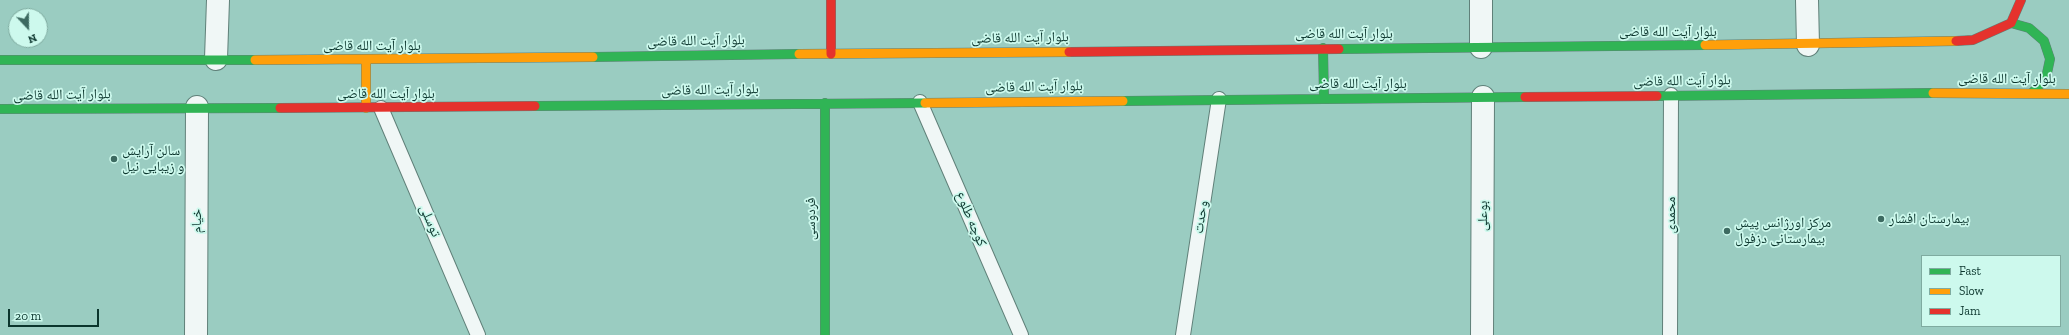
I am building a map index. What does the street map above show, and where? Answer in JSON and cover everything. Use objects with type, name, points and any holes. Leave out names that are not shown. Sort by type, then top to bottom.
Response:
[{"type":"main road","points":[[831,0],[831,54]]},
{"type":"main road","points":[[2021,0],[2011,23],[2029,28],[2044,41],[2050,59],[2046,78],[2033,92]]},
{"type":"main road","name":"بلوار آیت ‌الله قاضی","points":[[0,60],[366,60],[1323,48],[1935,44],[1973,40],[2011,23]]},
{"type":"main road","points":[[1323,48],[1324,98]]},
{"type":"main road","points":[[366,60],[366,108]]},
{"type":"main road","name":"بلوار آیت‌ الله قاضی","points":[[0,109],[197,107],[382,108],[2033,92],[2069,94]]},
{"type":"main road","name":"فردوسی","points":[[825,103],[825,335]]},
{"type":"street","points":[[216,59],[218,0]]},
{"type":"street","points":[[1481,0],[1481,47]]},
{"type":"street","points":[[1807,0],[1808,45]]},
{"type":"street","name":"بوعلی","points":[[1482,335],[1483,97]]},
{"type":"street","name":"خیام","points":[[196,335],[197,107]]},
{"type":"lane","name":"محمدی","points":[[1670,335],[1671,95]]},
{"type":"lane","name":"وحدت","points":[[1183,335],[1219,99]]},
{"type":"lane","name":"کوچه طلوع","points":[[920,102],[1021,335]]},
{"type":"lane","name":"توسلی","points":[[382,108],[478,335]]},
{"type":"traffic: fast","points":[[2011,23],[2029,28],[2044,41],[2050,59],[2046,78],[2033,92]]},
{"type":"traffic: fast","points":[[1339,49],[1705,45]]},
{"type":"traffic: fast","points":[[1323,48],[1324,98]]},
{"type":"traffic: fast","points":[[593,57],[799,54]]},
{"type":"traffic: fast","points":[[0,60],[255,60]]},
{"type":"traffic: fast","points":[[1657,96],[1933,93]]},
{"type":"traffic: fast","points":[[1123,101],[1525,97]]},
{"type":"traffic: fast","points":[[825,103],[825,335]]},
{"type":"traffic: fast","points":[[535,106],[925,103]]},
{"type":"traffic: fast","points":[[0,109],[280,108]]},
{"type":"traffic: slow","points":[[1705,45],[1956,41]]},
{"type":"traffic: slow","points":[[799,54],[1069,52]]},
{"type":"traffic: slow","points":[[255,60],[593,57]]},
{"type":"traffic: slow","points":[[366,60],[366,108]]},
{"type":"traffic: slow","points":[[1933,93],[2069,94]]},
{"type":"traffic: slow","points":[[925,103],[1123,101]]},
{"type":"traffic: jam","points":[[831,0],[831,54]]},
{"type":"traffic: jam","points":[[1956,41],[1973,40],[2011,23],[2021,0]]},
{"type":"traffic: jam","points":[[1069,52],[1339,49]]},
{"type":"traffic: jam","points":[[1525,97],[1657,96]]},
{"type":"traffic: jam","points":[[280,108],[535,106]]},
{"type":"place","name":"سالن آرایش و زیبایی نیل","points":[[114,159]]},
{"type":"place","name":"بیمارستان افشار","points":[[1881,219]]},
{"type":"place","name":"مرکز اورژانس پیش بیمارستانی دزفول","points":[[1727,231]]}]
